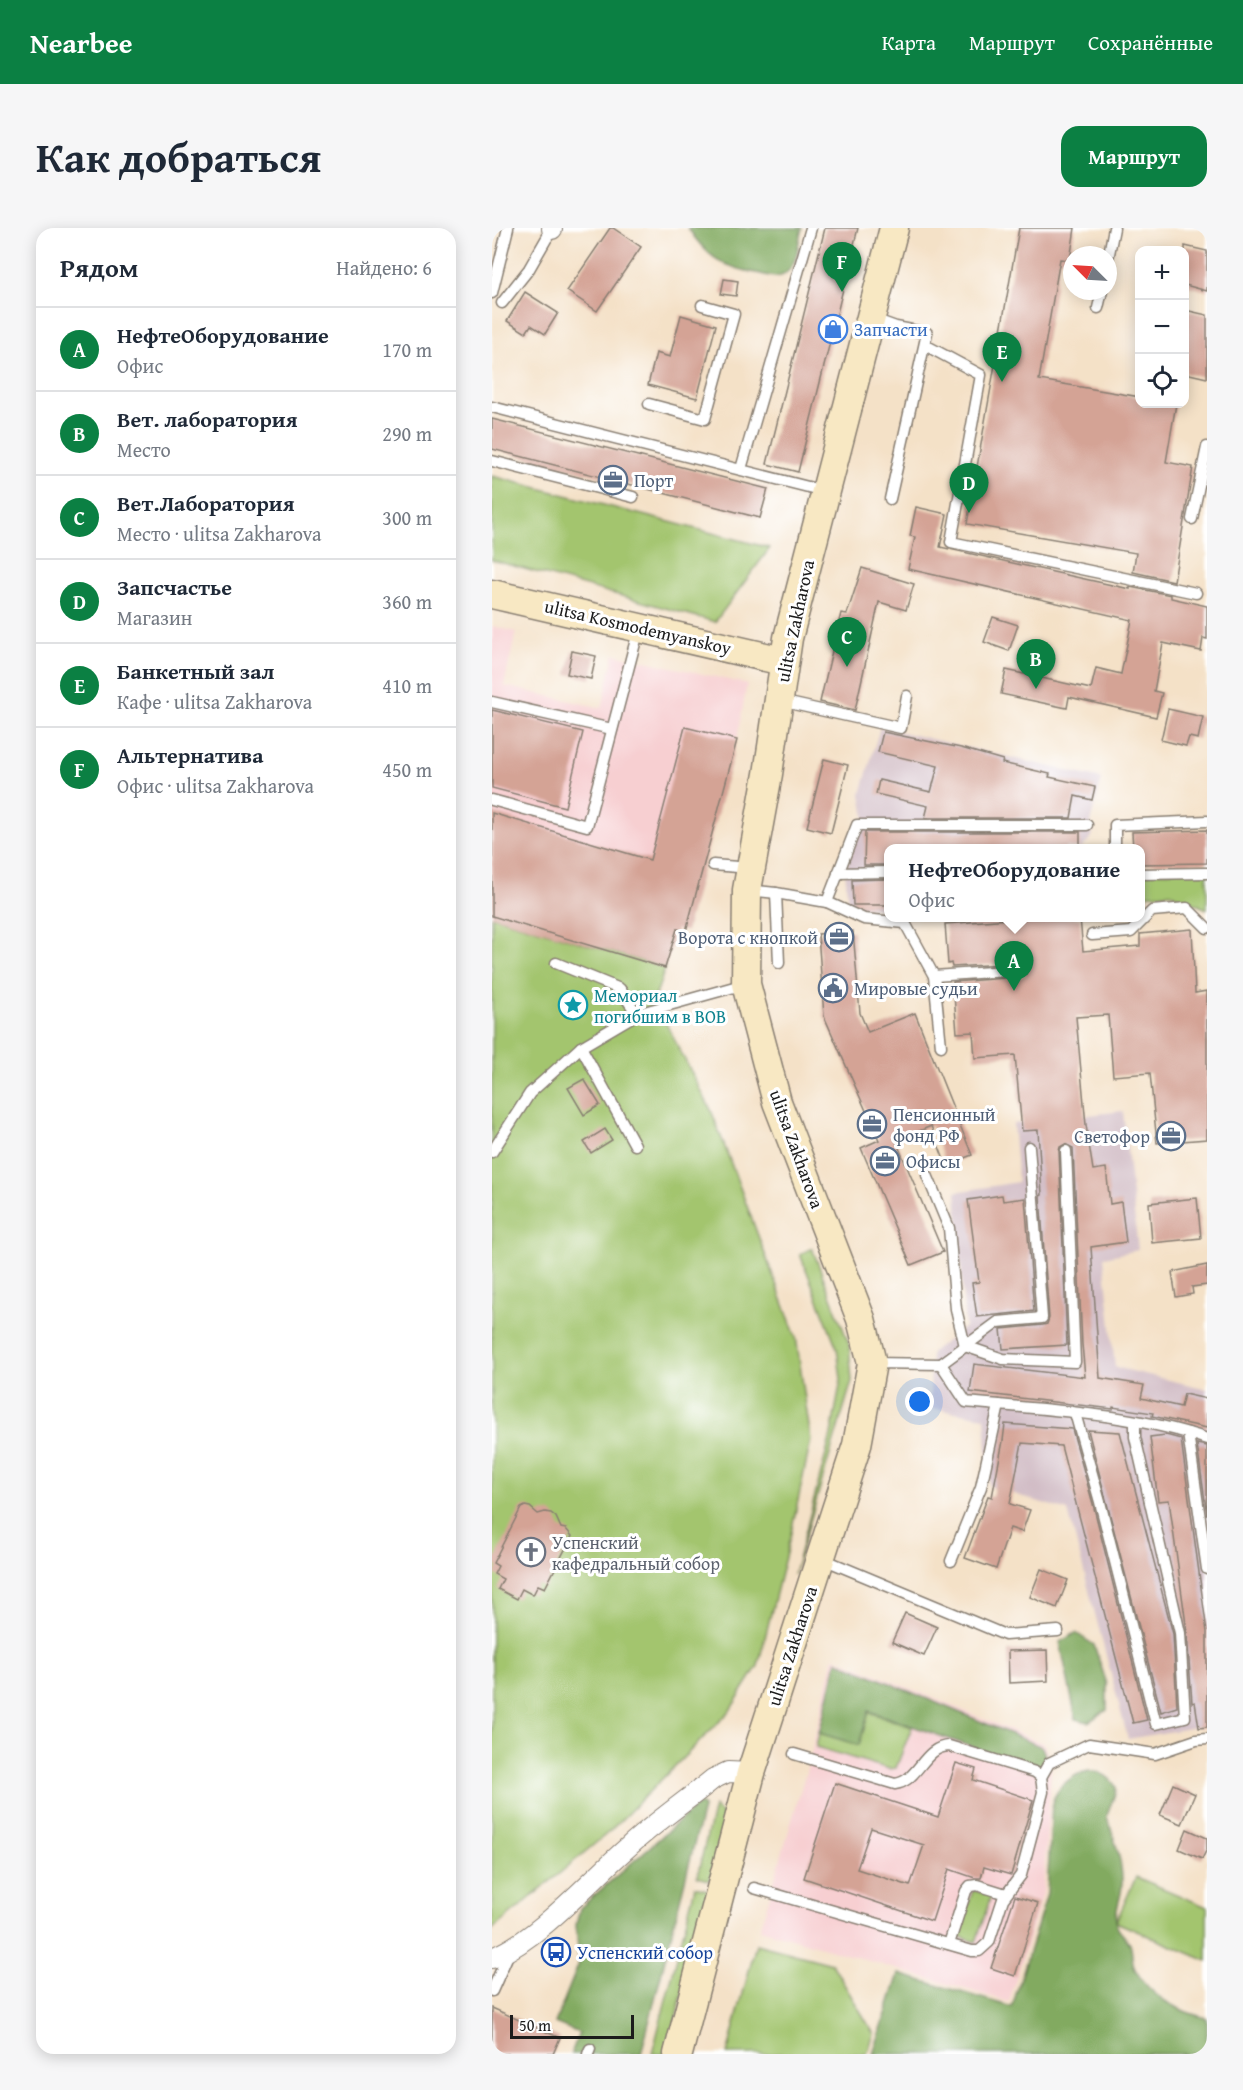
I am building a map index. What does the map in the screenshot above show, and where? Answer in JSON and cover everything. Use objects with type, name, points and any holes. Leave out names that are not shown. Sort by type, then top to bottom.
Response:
[{"type":"main road","name":"ulitsa Zakharova","points":[[678,2054],[751,1773],[857,1444],[872,1364],[861,1319],[777,1102],[746,984],[748,879],[780,700],[783,661],[894,228]]},
{"type":"main road","name":"ulitsa Kosmodemyanskoy","points":[[492,594],[783,661]]},
{"type":"street","points":[[499,1955],[542,1926],[628,1846],[713,1779],[728,1772],[751,1773]]},
{"type":"lane","points":[[492,293],[508,228]]},
{"type":"lane","points":[[741,469],[811,228]]},
{"type":"lane","points":[[1111,246],[1114,228]]},
{"type":"lane","points":[[502,303],[528,269],[552,229]]},
{"type":"lane","points":[[1098,308],[1100,300]]},
{"type":"lane","points":[[649,404],[705,419],[734,314],[702,305]]},
{"type":"lane","points":[[870,318],[896,327],[927,333],[890,499]]},
{"type":"lane","points":[[925,345],[981,375],[951,542],[1196,593]]},
{"type":"lane","points":[[492,407],[825,491]]},
{"type":"lane","points":[[1192,519],[1207,447]]},
{"type":"lane","points":[[492,462],[633,497]]},
{"type":"lane","points":[[492,800],[587,826],[639,627]]},
{"type":"lane","points":[[780,700],[901,728],[908,696]]},
{"type":"lane","points":[[492,702],[612,729]]},
{"type":"lane","points":[[1115,844],[1114,825],[1207,821]]},
{"type":"lane","points":[[827,902],[857,825],[1087,825]]},
{"type":"lane","points":[[713,865],[776,893],[827,902],[864,919],[884,921]]},
{"type":"lane","points":[[838,873],[884,872]]},
{"type":"lane","points":[[1145,874],[1207,873]]},
{"type":"lane","points":[[776,893],[779,963]]},
{"type":"lane","points":[[1145,918],[1152,911],[1187,908],[1207,927]]},
{"type":"lane","points":[[895,922],[905,923],[934,976],[941,1046]]},
{"type":"lane","points":[[1092,935],[1131,932],[1141,922]]},
{"type":"lane","points":[[556,963],[620,989],[637,1014]]},
{"type":"lane","points":[[934,976],[1020,970]]},
{"type":"lane","points":[[492,1152],[530,1093],[580,1047],[637,1014],[746,984]]},
{"type":"lane","points":[[580,1047],[635,1145]]},
{"type":"lane","points":[[872,1364],[941,1364],[998,1322],[1042,1318],[1029,1147]]},
{"type":"lane","points":[[965,1346],[1004,1359],[1075,1362],[1066,1151]]},
{"type":"lane","points":[[927,1176],[949,1228],[956,1309],[965,1346]]},
{"type":"lane","points":[[941,1364],[966,1402],[1075,1413],[1135,1422],[1207,1439]]},
{"type":"lane","points":[[951,1561],[981,1487],[999,1406]]},
{"type":"lane","points":[[1075,1413],[1156,1724],[1185,1717],[1180,1633],[1135,1437],[1135,1422]]},
{"type":"lane","points":[[1188,1433],[1207,1569]]},
{"type":"lane","points":[[820,1557],[1005,1635],[1058,1630]]},
{"type":"lane","points":[[754,1888],[972,1951],[979,1951],[989,1942],[1006,1894],[1022,1875],[1043,1792],[1041,1777],[1049,1763],[1089,1744],[1155,1754],[1196,1740],[1207,1739]]},
{"type":"lane","points":[[794,1754],[895,1784],[911,1776],[932,1752],[942,1746],[949,1746],[1029,1769],[1041,1777]]},
{"type":"lane","points":[[948,1944],[966,1891],[970,1886],[977,1885],[1006,1894]]},
{"type":"lane","points":[[492,1991],[507,1955],[499,1955]]},
{"type":"shaded area","points":[[492,626],[516,632],[504,686],[602,708],[614,654],[747,684],[737,740],[686,931],[492,916]]},
{"type":"shaded area","points":[[880,727],[1102,779],[1091,819],[1092,837],[1086,844],[884,844],[884,908],[848,908],[845,869],[865,817],[861,794]]},
{"type":"shaded area","points":[[1123,1111],[1138,1250],[1104,1257],[1115,1367],[1207,1389],[1207,1725],[1128,1739],[1068,1511],[989,1486],[985,1417],[930,1408],[931,1353],[965,1327],[956,1192],[1018,1182],[1013,1124]]},
{"type":"shaded area","points":[[834,1657],[1044,1744],[1051,1770],[1043,1894],[1009,2002],[760,1929],[810,1758]]},
{"type":"green space","points":[[688,228],[802,228],[791,268],[781,276],[774,277],[727,265],[710,255]]},
{"type":"green space","points":[[492,476],[770,548],[715,622],[492,560]]},
{"type":"green space","points":[[1207,866],[1207,909],[1171,893],[1145,895],[1145,871],[1170,872],[1181,867]]},
{"type":"green space","points":[[492,916],[665,968],[655,998],[658,1008],[711,1110],[796,1337],[811,1440],[758,1666],[729,1712],[610,1831],[492,1930]]},
{"type":"green space","points":[[812,1248],[849,1344],[852,1381],[794,1575],[831,1435],[841,1379],[837,1348],[800,1254]]},
{"type":"green space","points":[[1076,1633],[1094,1645],[1107,1684],[1107,1710],[1088,1722],[1076,1719],[1060,1642]]},
{"type":"green space","points":[[837,1661],[1042,1747],[1046,1758],[1044,1767],[1038,1770],[869,1711],[859,1745],[819,1733]]},
{"type":"green space","points":[[869,1712],[912,1727],[896,1768],[889,1769],[816,1747],[819,1733],[859,1745]]},
{"type":"green space","points":[[1089,1771],[1104,1775],[1116,1787],[1107,1817],[1118,1850],[1122,1876],[1116,1925],[1130,1944],[1136,1971],[1149,1988],[1176,2007],[1207,2018],[1207,2054],[873,2054],[899,1974],[1012,2007],[1047,1894],[1052,1803],[1066,1782]]},
{"type":"green space","points":[[699,1804],[703,1806],[703,1809],[641,2054],[571,2054],[579,2033],[555,2023],[579,1963],[576,1925],[580,1908]]},
{"type":"green space","points":[[714,1807],[723,1815],[724,1823],[710,1880],[697,1877]]},
{"type":"green space","points":[[1136,1877],[1207,1907],[1207,1961],[1116,1922]]},
{"type":"green space","points":[[695,1887],[708,1890],[667,2054],[652,2054]]},
{"type":"green space","points":[[973,1890],[991,1896],[976,1942],[958,1936]]},
{"type":"green space","points":[[756,1944],[832,1964],[874,2034],[867,2054],[727,2054]]},
{"type":"building","points":[[610,228],[641,247],[597,311],[567,291]]},
{"type":"building","points":[[825,228],[858,228],[798,472],[767,464]]},
{"type":"building","points":[[1019,228],[1075,228],[1072,246],[1063,246],[1063,259],[1060,259],[1039,380],[1135,396],[1135,408],[1175,408],[1166,462],[1193,467],[1174,581],[1133,572],[1136,553],[967,524]]},
{"type":"building","points":[[1189,247],[1207,251],[1207,291],[1189,286]]},
{"type":"building","points":[[724,279],[738,281],[736,296],[721,294]]},
{"type":"building","points":[[525,292],[558,313],[545,334],[531,325],[526,333],[507,321]]},
{"type":"building","points":[[1189,311],[1207,315],[1207,378],[1189,374]]},
{"type":"building","points":[[681,315],[716,325],[697,398],[648,385],[656,353],[670,357]]},
{"type":"building","points":[[492,419],[768,489],[760,518],[492,449]]},
{"type":"building","points":[[916,507],[947,514],[940,547],[1130,589],[1130,587],[1171,595],[1171,598],[1207,606],[1207,639],[1203,638],[1201,651],[1163,643],[1154,691],[1162,693],[1156,717],[1069,697],[1067,708],[1001,694],[1006,670],[1091,689],[1096,668],[1121,674],[1132,620],[908,569],[915,537],[910,536]]},
{"type":"building","points":[[862,568],[914,584],[906,610],[879,602],[855,710],[820,702],[841,613],[847,614]]},
{"type":"building","points":[[993,617],[1018,625],[1009,651],[984,642]]},
{"type":"building","points":[[572,651],[596,656],[591,679],[567,674]]},
{"type":"building","points":[[1168,709],[1203,717],[1198,739],[1189,737],[1186,746],[1161,740]]},
{"type":"building","points":[[492,710],[583,732],[565,807],[492,788]]},
{"type":"building","points":[[685,727],[737,740],[686,931],[677,929],[665,968],[492,916],[492,813],[650,860]]},
{"type":"building","points":[[883,732],[961,748],[1003,760],[1002,763],[1050,774],[1049,777],[1095,787],[1092,800],[1075,796],[1071,818],[925,818],[928,806],[876,794],[879,780],[931,792],[938,766],[878,752]]},
{"type":"building","points":[[824,759],[848,765],[831,833],[807,827]]},
{"type":"building","points":[[1207,830],[1207,863],[1145,864],[1145,844],[1133,844],[1132,832]]},
{"type":"building","points":[[865,832],[1080,832],[1080,844],[884,844],[884,865],[864,865]]},
{"type":"building","points":[[884,879],[884,905],[853,905],[852,880]]},
{"type":"building","points":[[1080,922],[1083,951],[1140,946],[1140,934],[1192,929],[1195,993],[1207,991],[1207,1139],[1157,1143],[1150,1073],[1113,1076],[1108,1015],[1076,1017],[1086,1125],[1093,1170],[1106,1168],[1110,1204],[1121,1202],[1126,1242],[1091,1247],[1100,1378],[1144,1385],[1141,1398],[1181,1407],[1184,1394],[1207,1399],[1207,1428],[1152,1416],[1153,1413],[970,1392],[974,1364],[1085,1377],[1073,1148],[1065,1144],[1060,1147],[1059,1151],[1067,1345],[1003,1349],[1001,1329],[1043,1325],[1047,1324],[1049,1318],[1040,1196],[1042,1195],[1038,1130],[1022,1131],[1015,1055],[975,1058],[973,1032],[957,1033],[953,982],[1021,977],[1026,974],[1027,969],[1024,964],[1019,963],[952,967],[951,963],[948,964],[945,924]]},
{"type":"building","points":[[853,931],[860,1013],[868,1032],[915,1013],[972,1155],[946,1165],[931,1126],[896,1141],[943,1252],[911,1265],[861,1148],[879,1140],[824,1016],[818,934]]},
{"type":"building","points":[[584,1079],[600,1105],[584,1115],[568,1088]]},
{"type":"building","points":[[605,1129],[612,1140],[591,1153],[584,1142]]},
{"type":"building","points":[[1002,1195],[1003,1201],[1025,1198],[1034,1311],[977,1317],[972,1283],[979,1282],[968,1200]]},
{"type":"building","points":[[1197,1198],[1201,1238],[1152,1243],[1149,1203]]},
{"type":"building","points":[[1207,1265],[1207,1285],[1192,1287],[1193,1294],[1176,1297],[1172,1272]]},
{"type":"building","points":[[1005,1424],[1072,1429],[1147,1720],[1133,1723],[1061,1446],[1022,1443],[1010,1504],[1030,1510],[1022,1532],[1010,1528],[996,1569],[965,1558],[988,1496],[992,1497]]},
{"type":"building","points":[[1088,1430],[1120,1432],[1173,1634],[1177,1707],[1161,1712]]},
{"type":"building","points":[[1166,1435],[1181,1439],[1207,1632],[1207,1727],[1199,1728],[1195,1702],[1192,1703],[1187,1632],[1169,1500],[1158,1501],[1150,1437]]},
{"type":"building","points":[[1197,1444],[1207,1446],[1207,1515]]},
{"type":"building","name":"Успенский кафедральный собор","points":[[525,1506],[538,1514],[551,1513],[556,1517],[561,1528],[566,1529],[572,1536],[545,1588],[538,1585],[533,1595],[522,1589],[517,1599],[498,1589],[503,1579],[494,1574],[498,1566],[493,1563],[521,1508]]},
{"type":"building","points":[[1041,1569],[1068,1580],[1057,1608],[1030,1597]]},
{"type":"building","points":[[905,1613],[937,1627],[924,1656],[892,1642]]},
{"type":"building","points":[[1047,1650],[1048,1681],[1009,1683],[1008,1651]]},
{"type":"building","points":[[956,1763],[976,1769],[973,1780],[1033,1800],[1011,1875],[984,1867],[981,1878],[975,1878],[949,1869],[932,1921],[804,1878],[835,1783],[938,1817]],"holes":[[[871,1828],[924,1845],[910,1886],[857,1869]]]},
{"type":"building","points":[[1173,1784],[1195,1794],[1182,1824],[1160,1815]]},
{"type":"building","points":[[1187,1829],[1207,1838],[1207,1849],[1202,1859],[1179,1849]]},
{"type":"building","points":[[1015,1896],[1038,1903],[1015,1976],[991,1968]]},
{"type":"building","points":[[492,2008],[560,2038],[553,2054],[492,2054]]},
{"type":"place","name":"Альтернатива","points":[[842,292]]},
{"type":"place","name":"Запчасти","points":[[833,329]]},
{"type":"place","name":"Банкетный зал","points":[[1002,382]]},
{"type":"place","name":"Порт","points":[[613,480]]},
{"type":"place","name":"Запсчастье","points":[[969,513]]},
{"type":"place","name":"Вет.Лаборатория","points":[[847,667]]},
{"type":"place","name":"Вет. лаборатория","points":[[1036,689]]},
{"type":"place","name":"Ворота с кнопкой","points":[[839,937]]},
{"type":"place","name":"Мировые судьи","points":[[833,988]]},
{"type":"place","name":"НефтеОборудование","points":[[1014,991]]},
{"type":"place","name":"Мемориал погибшим в ВОВ","points":[[573,1005]]},
{"type":"place","name":"Пенсионный фонд РФ","points":[[872,1124]]},
{"type":"place","name":"Светофор","points":[[1171,1136]]},
{"type":"place","name":"Офисы","points":[[885,1161]]},
{"type":"place","name":"Успенский кафедральный собор","points":[[531,1552]]},
{"type":"place","name":"Успенский собор","points":[[556,1952]]}]
